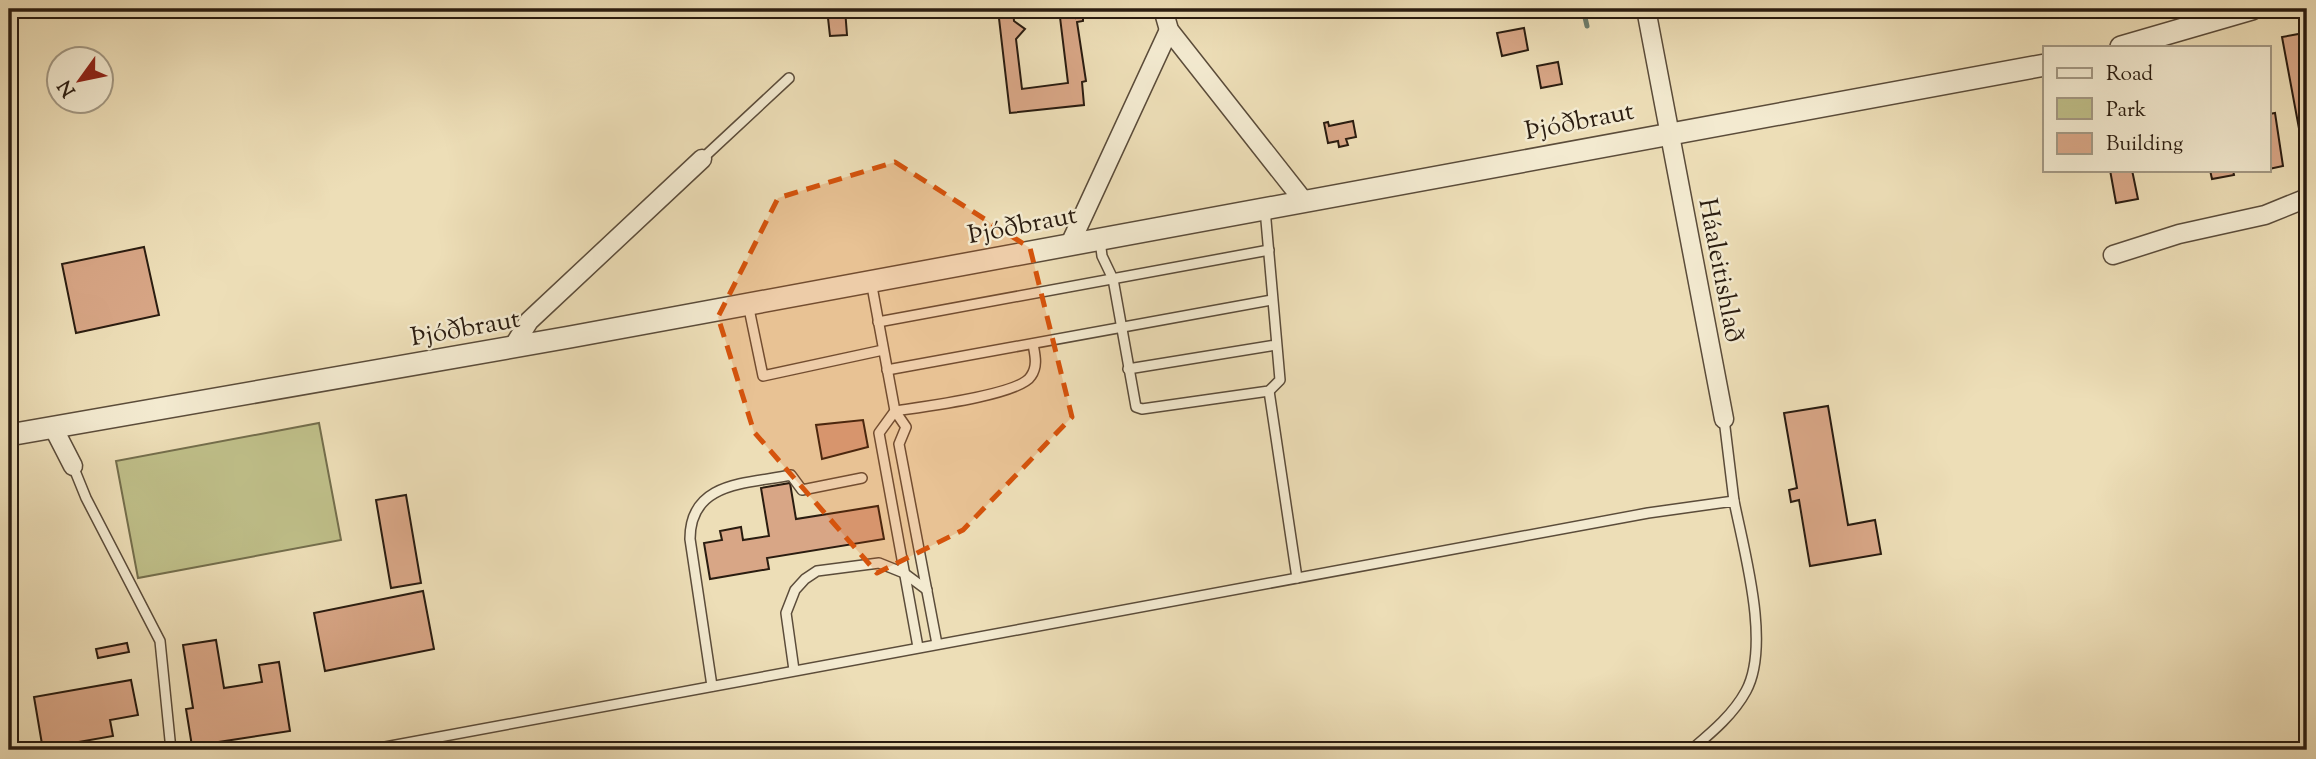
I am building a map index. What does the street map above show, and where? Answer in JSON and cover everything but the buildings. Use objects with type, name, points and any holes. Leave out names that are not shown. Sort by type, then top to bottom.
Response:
[{"type":"street","points":[[1163,9],[1169,30],[1303,201]]},
{"type":"street","name":"Háaleitishlað","points":[[1646,9],[1724,419]]},
{"type":"street","points":[[2124,46],[2252,9]]},
{"type":"street","points":[[1070,244],[1169,30]]},
{"type":"street","name":"Þjóðbraut","points":[[9,435],[513,347],[2043,65]]},
{"type":"street","points":[[513,347],[529,321],[702,159]]},
{"type":"street","points":[[2113,256],[2179,234],[2265,215],[2307,198]]},
{"type":"street","points":[[54,429],[73,466]]},
{"type":"lane","points":[[702,159],[789,78]]},
{"type":"lane","points":[[1100,239],[1102,256],[1113,279],[1136,407],[1142,409],[1269,391],[1280,380],[1265,208]]},
{"type":"lane","points":[[878,322],[1269,250]]},
{"type":"lane","points":[[871,281],[895,411],[906,427],[899,444],[937,644]]},
{"type":"lane","points":[[887,370],[1272,300]]},
{"type":"lane","points":[[748,304],[763,376],[883,350]]},
{"type":"lane","points":[[918,647],[879,433],[895,411],[1016,389],[1033,375],[1033,344]]},
{"type":"lane","points":[[1128,369],[1276,345]]},
{"type":"lane","points":[[1269,391],[1297,578]]},
{"type":"lane","points":[[1691,750],[1732,712],[1747,689],[1756,647],[1724,419]]},
{"type":"lane","points":[[73,466],[86,498],[160,641],[171,750]]},
{"type":"lane","points":[[712,686],[690,539],[690,526],[699,503],[719,490],[791,475],[802,490],[862,478]]},
{"type":"lane","points":[[369,750],[1648,513],[1734,500]]},
{"type":"lane","points":[[794,670],[786,613],[795,590],[817,571],[867,562],[879,563],[904,573],[927,590]]},
{"type":"highlighted area","points":[[895,162],[1030,248],[1072,417],[963,530],[877,573],[754,432],[718,317],[778,198]]},
{"type":"green space","points":[[319,423],[341,540],[138,578],[116,461]]},
{"type":"waterway","points":[[1583,9],[1587,26]]}]
